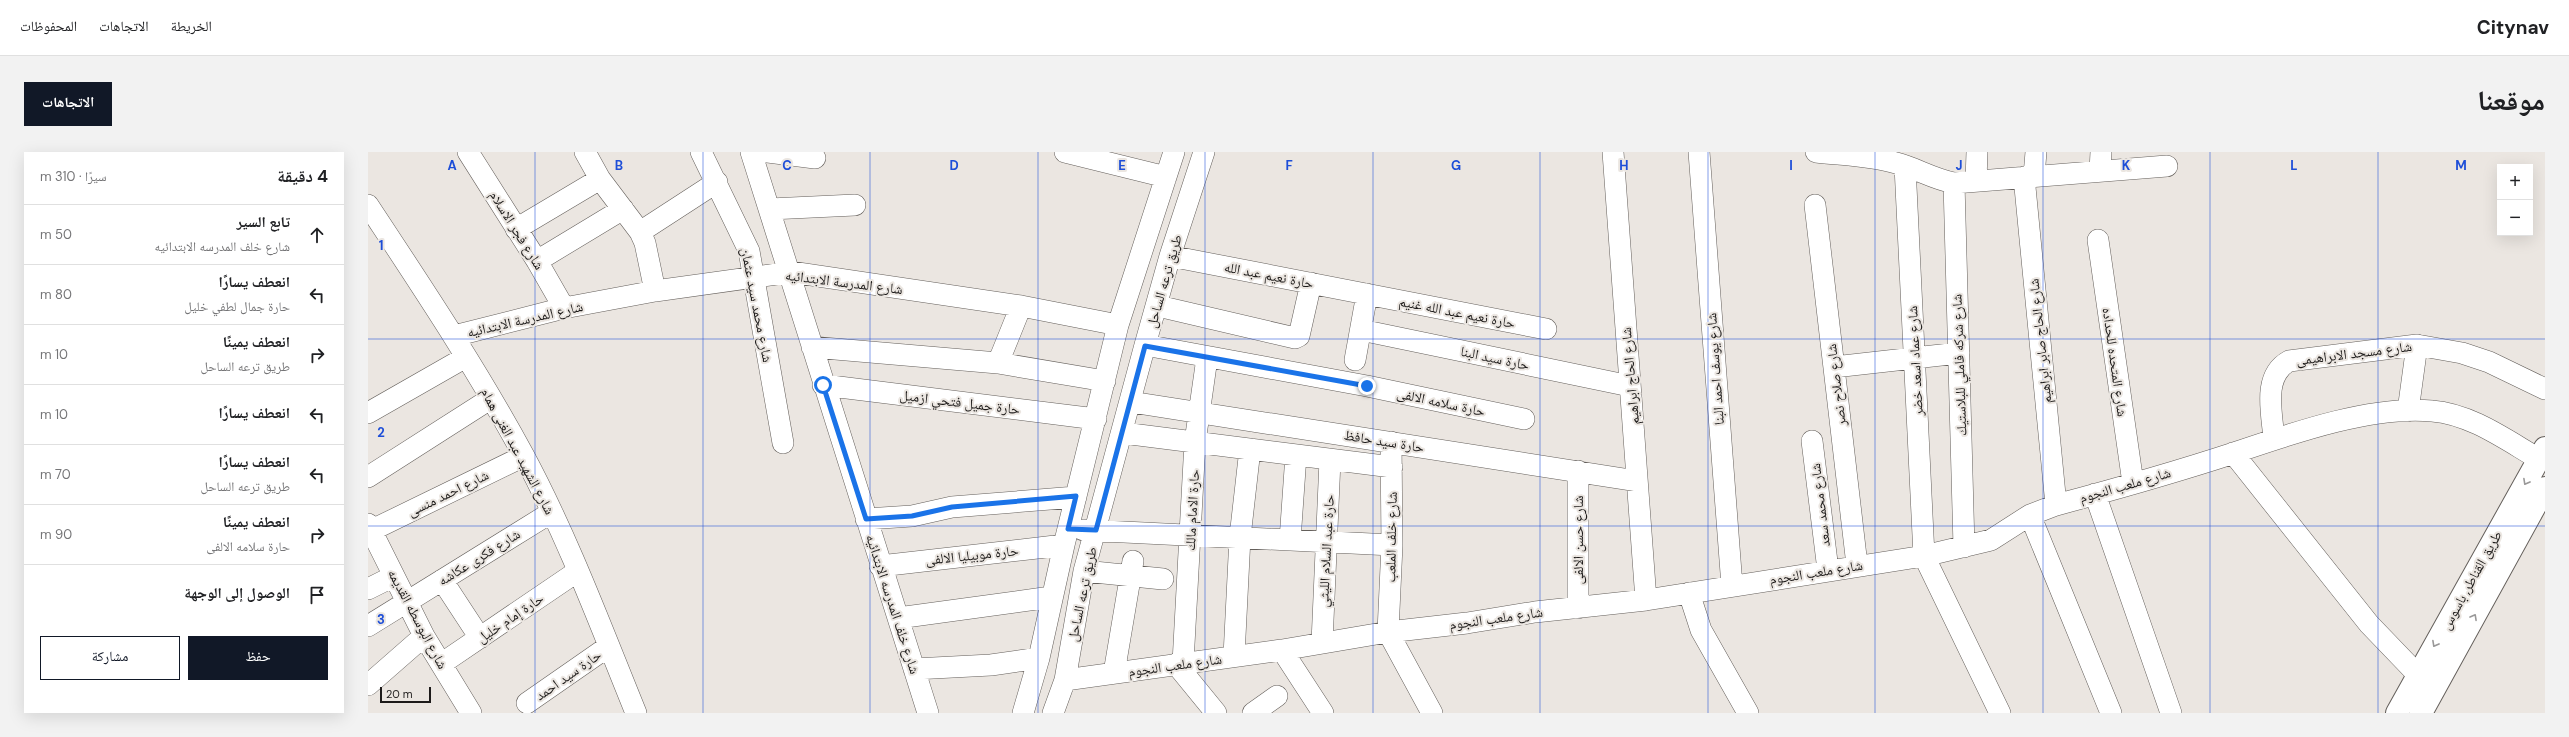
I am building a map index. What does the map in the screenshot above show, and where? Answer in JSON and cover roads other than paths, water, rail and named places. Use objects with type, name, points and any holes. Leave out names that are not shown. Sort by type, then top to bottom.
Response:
[{"type":"main road","name":"طريق القناطر, باسوس","points":[[2397,713],[2542,454]]},
{"type":"main road","name":"طريق القناطر, باسوس","points":[[2421,713],[2545,488]]},
{"type":"street","name":"شارع فجر الاسلام","points":[[468,152],[537,260],[564,308]]},
{"type":"street","points":[[585,152],[600,179],[640,232],[646,243],[655,291]]},
{"type":"street","name":"شارع محمد سيد عثمان","points":[[701,152],[717,182],[749,251],[752,277],[783,443]]},
{"type":"street","name":"شارع خلف المدرسه الابتدائيه","points":[[751,152],[791,272],[823,385],[928,713]]},
{"type":"street","points":[[768,152],[815,158]]},
{"type":"street","name":"طريق ترعه الساحل","points":[[1023,713],[1039,658],[1066,537],[1118,325],[1174,152]]},
{"type":"street","name":"طريق ترعه الساحل","points":[[1055,712],[1065,680],[1084,571],[1123,432],[1145,346],[1158,306],[1170,256],[1204,152]]},
{"type":"street","name":"شارع الحاج ابراهيم","points":[[1613,152],[1646,600]]},
{"type":"street","name":"شارع يوسف احمد البنا","points":[[1699,152],[1732,586]]},
{"type":"street","points":[[1816,152],[1872,155],[1942,181],[1954,183],[2029,177],[2100,162],[2157,162]]},
{"type":"street","points":[[1976,181],[1977,152]]},
{"type":"street","name":"شارع الحاج صابر ابراهيم","points":[[2036,152],[2029,177],[2056,505]]},
{"type":"street","points":[[1075,153],[1166,177]]},
{"type":"street","name":"شارع عماد اسعد خضر","points":[[1905,166],[1924,556]]},
{"type":"street","points":[[516,229],[600,179]]},
{"type":"street","points":[[640,232],[717,182]]},
{"type":"street","name":"شارع شركه فاملي للبلاستيك","points":[[1954,183],[1964,547]]},
{"type":"street","name":"شارع الشهيد عبد الغنى همام","points":[[368,205],[454,336],[524,456],[552,512],[578,571],[636,713]]},
{"type":"street","points":[[770,209],[854,205]]},
{"type":"street","name":"شارع صلاح نصر","points":[[1815,205],[1857,565]]},
{"type":"street","points":[[537,260],[623,210]]},
{"type":"street","name":"شارع المتحده للحداده","points":[[2098,240],[2133,483]]},
{"type":"street","name":"حارة نعيم عبد الله","points":[[1170,256],[1367,294]]},
{"type":"street","name":"شارع المدرسة الابتدائيه","points":[[454,336],[564,308],[655,291],[791,272],[1021,306],[1118,325]]},
{"type":"street","points":[[1158,306],[1298,338],[1311,284]]},
{"type":"street","points":[[1355,360],[1367,294]]},
{"type":"street","name":"حارة نعيم عبد الله غنيم","points":[[1367,294],[1546,329]]},
{"type":"street","points":[[998,364],[1021,306]]},
{"type":"street","name":"حارة سيد البنا","points":[[1361,330],[1630,386]]},
{"type":"street","points":[[2408,410],[2418,345]]},
{"type":"street","name":"شارع مسجد الابراهيمى","points":[[2274,439],[2271,385],[2275,373],[2281,366],[2290,361],[2418,345],[2462,353],[2489,362],[2545,389]]},
{"type":"street","name":"حارة سلامه الالفى","points":[[1145,346],[1367,386],[1524,419]]},
{"type":"street","points":[[812,347],[998,364],[1105,381]]},
{"type":"street","points":[[1834,368],[1959,353]]},
{"type":"street","points":[[368,413],[466,357]]},
{"type":"street","name":"حارة الامام مالك","points":[[1180,663],[1190,535],[1195,442],[1207,358]]},
{"type":"street","name":"حارة جميل فتحي ازميل","points":[[823,385],[1096,419]]},
{"type":"street","points":[[368,477],[490,399]]},
{"type":"street","name":"حارة سيد حافظ","points":[[1131,402],[1637,481]]},
{"type":"street","name":"شارع ملعب النجوم","points":[[1065,680],[1282,650],[1388,632],[1646,600],[1857,565],[1924,556],[1991,540],[2030,515],[2056,505],[2233,453],[2274,439],[2348,420],[2408,410],[2432,411],[2456,416],[2542,454]]},
{"type":"street","points":[[1123,432],[1392,467]]},
{"type":"street","name":"شارع محمد سعد","points":[[1812,441],[1828,570]]},
{"type":"street","name":"شارع خلف الملعب","points":[[1388,632],[1392,545],[1391,442]]},
{"type":"street","points":[[1234,656],[1240,537],[1250,449]]},
{"type":"street","points":[[2233,453],[2369,624],[2418,675]]},
{"type":"street","points":[[1290,540],[1296,455]]},
{"type":"street","name":"شارع احمد منسى","points":[[369,529],[524,456]]},
{"type":"street","name":"حارة عبد السلام الليثي","points":[[1322,643],[1330,460]]},
{"type":"street","name":"شارع حسن الالفى","points":[[1578,471],[1578,608]]},
{"type":"street","points":[[2095,494],[2171,713]]},
{"type":"street","points":[[866,519],[912,516],[952,507],[1076,496]]},
{"type":"street","name":"شارع فكرى عكاشه","points":[[368,626],[552,512]]},
{"type":"street","points":[[2030,515],[2111,713]]},
{"type":"street","name":"شارع البوسطه القديمه","points":[[369,529],[424,636],[466,711]]},
{"type":"street","name":"حارة موبيليا الالفى","points":[[880,566],[1066,537],[1096,530],[1392,545]]},
{"type":"street","points":[[1924,556],[2000,713]]},
{"type":"street","points":[[1114,673],[1132,568]]},
{"type":"street","points":[[1084,571],[1132,568],[1163,579]]},
{"type":"street","name":"حارة إمام خليل","points":[[441,664],[578,571]]},
{"type":"street","points":[[368,589],[394,576]]},
{"type":"street","points":[[442,580],[480,638]]},
{"type":"street","points":[[1689,593],[1701,630],[1748,713]]},
{"type":"street","points":[[898,618],[1052,597]]},
{"type":"street","points":[[1388,632],[1432,713]]},
{"type":"street","points":[[368,686],[424,636]]},
{"type":"street","name":"حارة سيد احمد","points":[[527,703],[609,646]]},
{"type":"street","points":[[1282,650],[1323,713]]},
{"type":"street","points":[[914,669],[991,665],[1039,658]]},
{"type":"street","points":[[1180,663],[1214,712]]},
{"type":"street","points":[[1253,713],[1277,696]]}]
